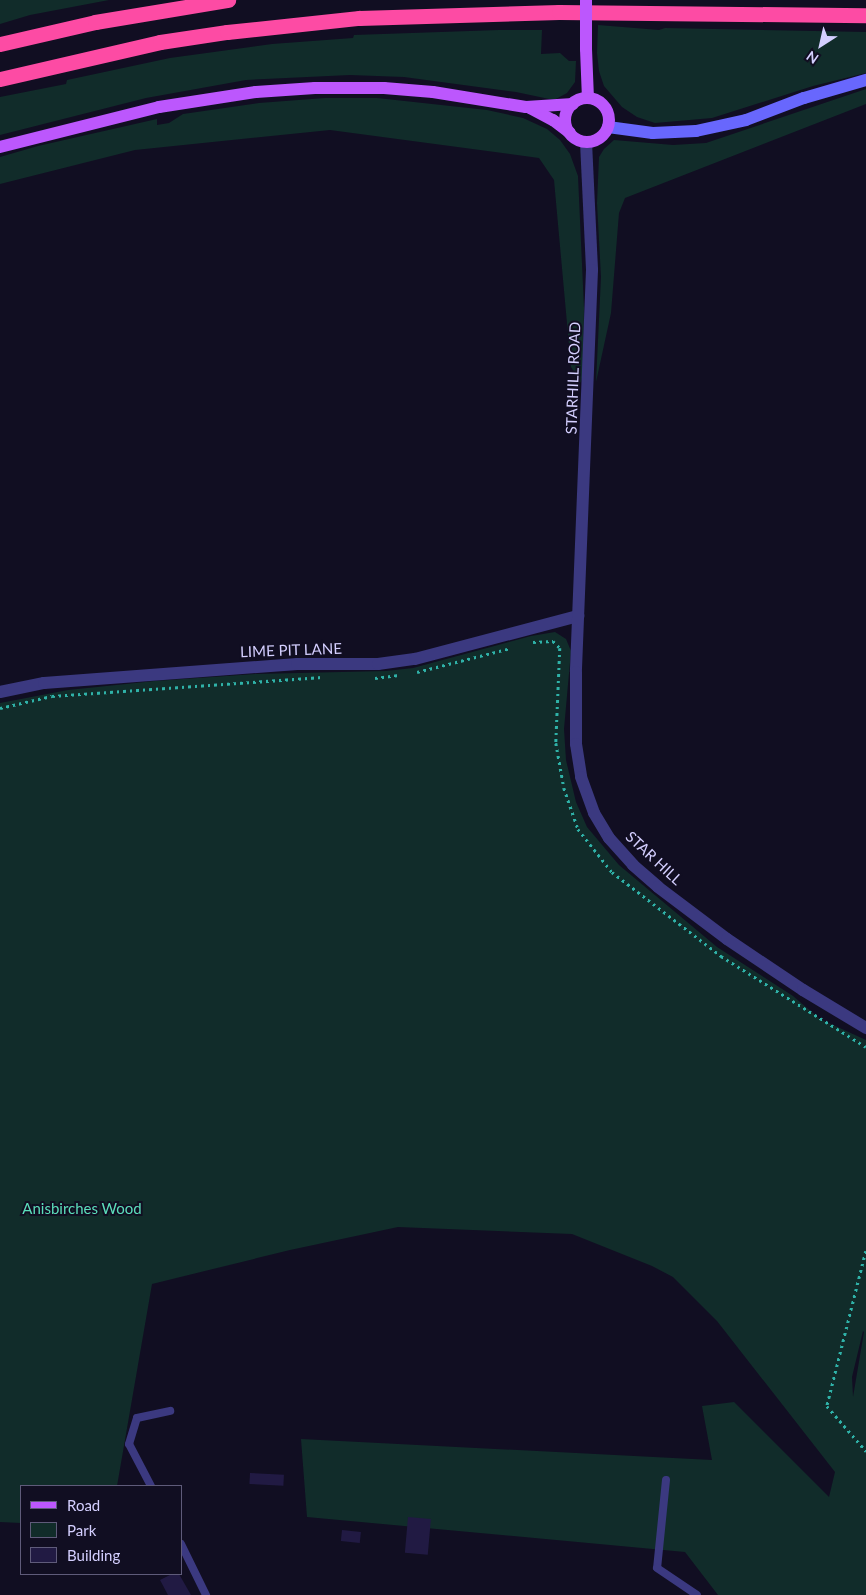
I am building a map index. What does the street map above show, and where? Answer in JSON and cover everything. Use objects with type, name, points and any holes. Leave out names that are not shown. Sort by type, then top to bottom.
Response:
[{"type":"highway","points":[[0,44],[103,20],[228,0]]},
{"type":"highway","points":[[0,79],[160,42],[227,32],[359,18],[549,12],[866,15]]},
{"type":"main road","points":[[586,0],[588,98]]},
{"type":"main road","points":[[608,127],[653,132],[696,131],[746,120],[804,98],[866,80]]},
{"type":"main road","points":[[0,147],[159,108],[266,91],[315,88],[384,88],[442,93],[526,107],[573,104],[588,98],[594,99],[605,108],[610,120],[600,139],[586,142],[580,141],[553,120],[526,107]]},
{"type":"main road","points":[[570,134],[565,121],[566,115],[573,104]]},
{"type":"street","name":"STARHILL ROAD","points":[[578,616],[592,270],[586,142]]},
{"type":"street","name":"LIME PIT LANE","points":[[0,692],[44,682],[297,664],[378,664],[415,659],[578,616]]},
{"type":"street","name":"STAR HILL","points":[[578,616],[576,672],[577,752],[581,777],[591,804],[609,838],[633,865],[658,888],[712,928],[803,990],[866,1028]]},
{"type":"lane","points":[[151,1485],[129,1444],[137,1418],[170,1411]]},
{"type":"lane","points":[[666,1480],[657,1568],[697,1595]]},
{"type":"lane","points":[[182,1546],[206,1595]]},
{"type":"path","points":[[525,644],[545,640],[553,641],[560,648],[556,743],[564,788],[578,829],[612,872],[721,956],[866,1047]]},
{"type":"path","points":[[415,672],[516,646]]},
{"type":"path","points":[[371,677],[406,674]]},
{"type":"path","points":[[0,708],[52,696],[326,677]]},
{"type":"path","points":[[866,1251],[827,1406],[866,1451]]},
{"type":"green space","points":[[0,0],[109,0],[30,15],[0,24]]},
{"type":"green space","points":[[598,25],[659,30],[665,28],[866,32],[866,73],[813,86],[712,118],[655,123],[637,117],[622,107],[604,86],[599,71],[597,53]]},
{"type":"green space","points":[[542,30],[541,54],[560,53],[569,61],[576,61],[575,82],[567,93],[554,100],[516,92],[404,77],[350,75],[246,80],[146,98],[0,135],[0,97],[66,84],[67,80],[170,58],[272,44],[353,38],[354,35]]},
{"type":"green space","points":[[866,89],[866,104],[625,198],[619,213],[611,313],[596,382],[601,277],[597,203],[599,157],[604,149],[614,140],[673,145],[706,143]]},
{"type":"green space","points":[[325,98],[377,98],[487,110],[523,118],[547,129],[560,140],[570,154],[578,176],[584,308],[583,372],[581,383],[571,367],[554,180],[539,158],[330,130],[135,150],[0,184],[0,157],[38,146],[157,119],[157,125],[169,123],[183,114],[259,103]]},
{"type":"green space","name":"Anisbirches Wood","points":[[555,632],[566,639],[571,651],[564,729],[566,760],[576,802],[587,827],[619,865],[717,947],[793,996],[820,1019],[866,1040],[866,1595],[718,1595],[685,1552],[307,1517],[301,1439],[712,1460],[702,1406],[734,1402],[829,1497],[835,1472],[717,1321],[673,1277],[652,1266],[572,1234],[398,1227],[290,1250],[152,1284],[117,1485],[20,1485],[20,1523],[0,1522],[0,703],[68,690],[155,681],[255,674],[386,671],[413,668],[531,636]],"holes":[[[863,1331],[864,1332],[853,1397],[852,1377]]]},
{"type":"building","points":[[250,1473],[284,1475],[283,1486],[249,1484]]},
{"type":"building","points":[[408,1517],[431,1519],[428,1555],[405,1553]]},
{"type":"building","points":[[342,1530],[361,1532],[360,1543],[341,1541]]},
{"type":"building","points":[[170,1575],[180,1575],[191,1595],[168,1595],[160,1580]]}]
